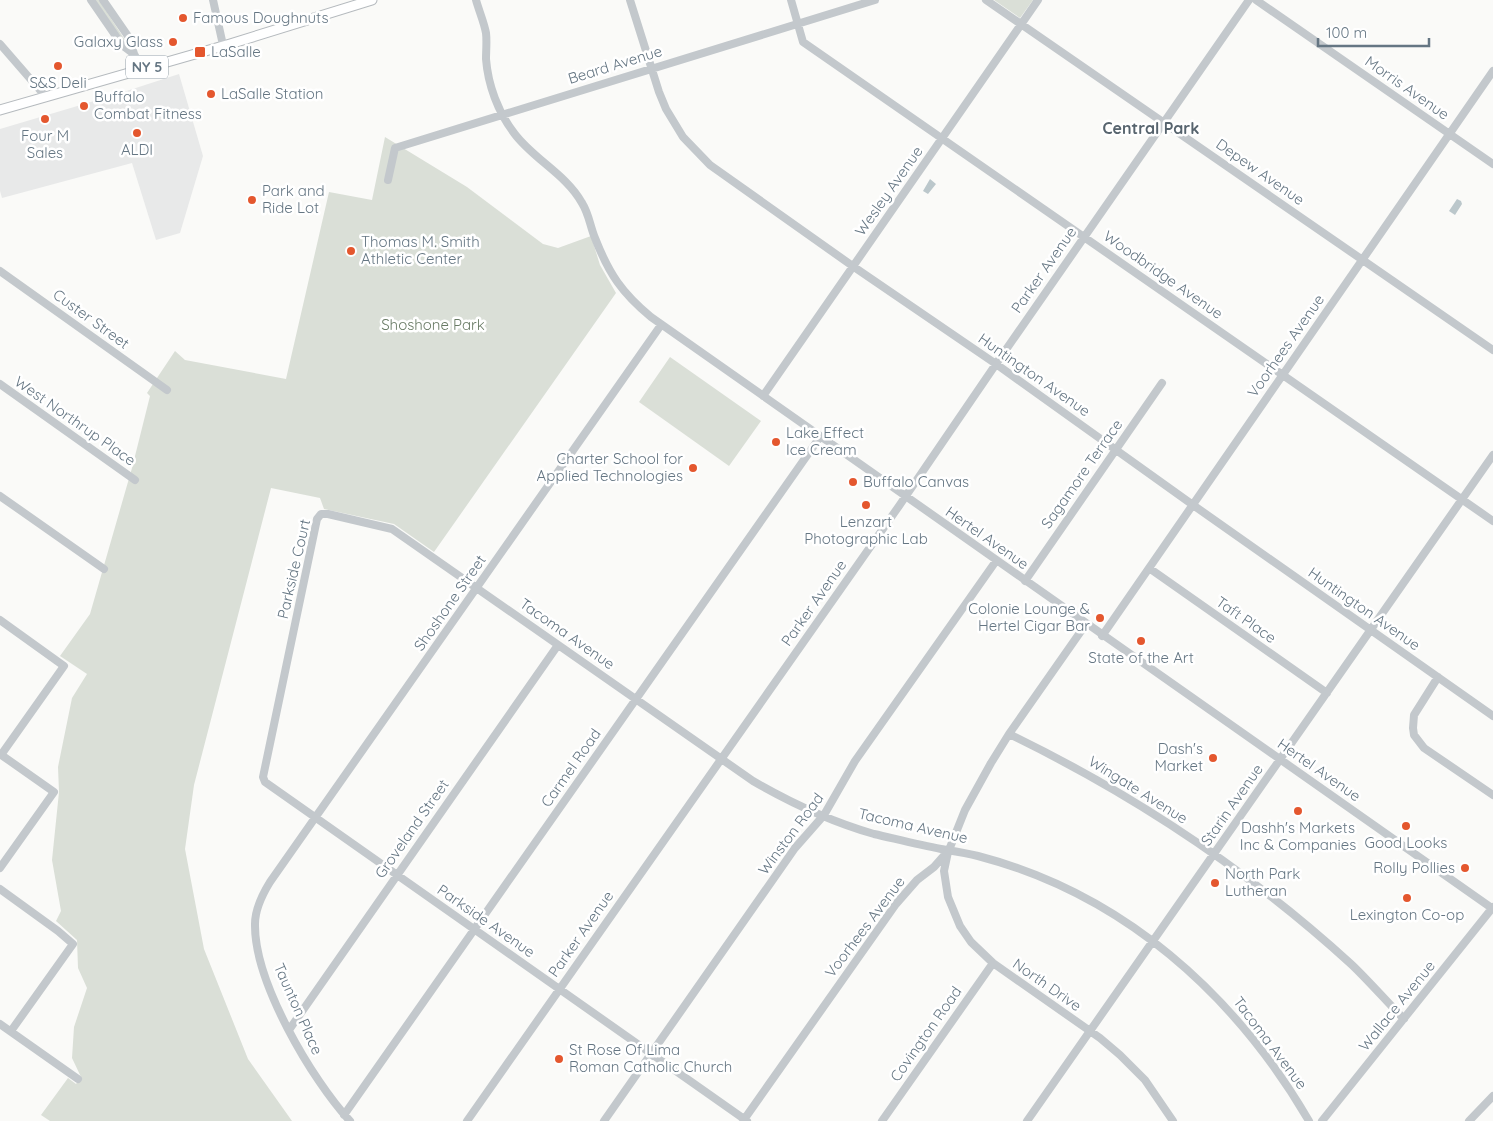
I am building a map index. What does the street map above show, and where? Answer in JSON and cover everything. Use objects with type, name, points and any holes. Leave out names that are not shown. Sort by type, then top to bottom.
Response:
[{"type":"main road","name":"NY 5","points":[[0,110],[223,46],[372,0]]},
{"type":"street","points":[[91,0],[122,45],[134,54]]},
{"type":"street","points":[[104,0],[130,40],[134,54],[142,69]]},
{"type":"street","points":[[213,0],[223,46]]},
{"type":"street","name":"Hertel Avenue","points":[[476,0],[486,34],[486,59],[491,87],[502,114],[524,146],[562,178],[581,200],[589,214],[594,236],[614,279],[637,306],[1102,636],[1493,908]]},
{"type":"street","name":"Huntington Avenue","points":[[630,0],[666,110],[676,128],[693,148],[728,179],[996,364],[1493,716]]},
{"type":"street","name":"Woodbridge Avenue","points":[[791,0],[803,42],[1493,521]]},
{"type":"street","name":"Beard Avenue","points":[[388,180],[395,148],[875,0]]},
{"type":"street","name":"Depew Avenue","points":[[986,0],[1493,350]]},
{"type":"street","name":"Wesley Avenue","points":[[763,396],[1038,0]]},
{"type":"street","name":"Parker Avenue","points":[[467,1121],[905,496],[1249,0]]},
{"type":"street","name":"Morris Avenue","points":[[1256,0],[1493,164]]},
{"type":"street","points":[[0,44],[46,97]]},
{"type":"street","name":"Voorhees Avenue","points":[[1102,636],[1493,71]]},
{"type":"street","name":"Custer Street","points":[[0,271],[167,390]]},
{"type":"street","name":"Shoshone Street","points":[[262,897],[315,818],[662,325]]},
{"type":"street","name":"Sagamore Terrace","points":[[1025,581],[1162,383]]},
{"type":"street","name":"West Northrup Place","points":[[0,384],[135,480]]},
{"type":"street","name":"Carmel Road","points":[[347,1118],[474,930],[820,437]]},
{"type":"street","name":"Starin Avenue","points":[[1027,1121],[1493,455]]},
{"type":"street","points":[[0,496],[104,569]]},
{"type":"street","name":"Parkside Court","points":[[264,774],[319,516],[328,514],[392,529],[477,588]]},
{"type":"street","name":"Winston Road","points":[[604,1121],[796,848],[824,815],[855,761],[996,561]]},
{"type":"street","name":"Taft Place","points":[[1149,568],[1327,693]]},
{"type":"street","name":"Tacoma Avenue","points":[[477,588],[721,758],[769,790],[801,807],[874,834],[978,856],[1012,866],[1061,886],[1100,905],[1154,941],[1190,970],[1230,1011],[1283,1079],[1308,1121]]},
{"type":"street","points":[[0,620],[64,666],[0,755],[54,792],[0,868]]},
{"type":"street","name":"Voorhees Avenue","points":[[745,1120],[896,904],[917,880],[934,868],[949,850],[975,790],[1009,734],[1086,624]]},
{"type":"street","name":"Groveland Street","points":[[289,1030],[558,645]]},
{"type":"street","points":[[1438,677],[1414,715],[1414,735],[1424,748],[1493,795]]},
{"type":"street","name":"Wingate Avenue","points":[[1009,734],[1064,761],[1117,791],[1168,823],[1265,891],[1311,928],[1352,966],[1404,1019]]},
{"type":"street","name":"Parkside Avenue","points":[[264,774],[263,777],[266,783],[745,1120]]},
{"type":"street","name":"North Drive","points":[[949,850],[944,871],[946,889],[960,926],[971,942],[993,963],[1120,1055],[1145,1080],[1173,1121]]},
{"type":"street","points":[[0,889],[73,944],[11,1031]]},
{"type":"street","name":"Taunton Place","points":[[262,897],[255,923],[258,948],[271,990],[289,1030],[315,1077],[347,1118]]},
{"type":"street","name":"Wallace Avenue","points":[[1322,1121],[1493,908]]},
{"type":"street","name":"Covington Road","points":[[882,1121],[993,963]]},
{"type":"street","points":[[0,1024],[78,1079]]},
{"type":"street","points":[[1469,1121],[1493,1096]]},
{"type":"shaded area","points":[[179,74],[203,156],[180,233],[156,240],[132,163],[2,198],[0,191],[0,129]]},
{"type":"shaded area","points":[[930,179],[936,184],[928,194],[923,191]]},
{"type":"shaded area","points":[[1457,199],[1462,204],[1455,215],[1449,211]]},
{"type":"green space","points":[[95,0],[99,0],[125,40],[123,40]]},
{"type":"green space","points":[[994,0],[1033,0],[1020,18]]},
{"type":"green space","name":"Shoshone Park","points":[[385,137],[467,187],[543,244],[558,248],[591,236],[600,265],[616,293],[434,552],[394,524],[324,509],[320,498],[271,488],[194,785],[185,849],[204,949],[248,1059],[292,1121],[50,1121],[41,1115],[68,1078],[76,1084],[81,1077],[72,1058],[74,1027],[87,988],[78,968],[77,940],[56,921],[61,911],[52,860],[59,792],[58,767],[72,698],[87,674],[60,656],[90,614],[132,468],[150,396],[147,393],[175,351],[185,360],[286,379],[329,192],[372,200]]},
{"type":"green space","points":[[670,357],[761,421],[729,466],[639,402]]},
{"type":"place","name":"Famous Doughnuts","points":[[183,18]]},
{"type":"place","name":"Galaxy Glass","points":[[173,42]]},
{"type":"place","name":"LaSalle","points":[[200,52]]},
{"type":"place","name":"S&S Deli","points":[[58,66]]},
{"type":"place","name":"LaSalle Station","points":[[211,94]]},
{"type":"place","name":"Buffalo Combat Fitness","points":[[84,106]]},
{"type":"place","name":"Four M Sales","points":[[45,119]]},
{"type":"place","name":"ALDI","points":[[137,133]]},
{"type":"place","name":"Park and Ride Lot","points":[[252,200]]},
{"type":"place","name":"Thomas M. Smith Athletic Center","points":[[351,251]]},
{"type":"place","name":"Lake Effect Ice Cream","points":[[776,442]]},
{"type":"place","name":"Charter School for Applied Technologies","points":[[693,468]]},
{"type":"place","name":"Buffalo Canvas","points":[[853,482]]},
{"type":"place","name":"Lenzart Photographic Lab","points":[[866,505]]},
{"type":"place","name":"Colonie Lounge & Hertel Cigar Bar","points":[[1100,618]]},
{"type":"place","name":"State of the Art","points":[[1141,641]]},
{"type":"place","name":"Dash's Market","points":[[1213,758]]},
{"type":"place","name":"Dashh's Markets Inc & Companies","points":[[1298,811]]},
{"type":"place","name":"Good Looks","points":[[1406,826]]},
{"type":"place","name":"Rolly Pollies","points":[[1465,868]]},
{"type":"place","name":"North Park Lutheran","points":[[1215,883]]},
{"type":"place","name":"Lexington Co-op","points":[[1407,898]]},
{"type":"place","name":"St Rose Of Lima Roman Catholic Church","points":[[559,1059]]},
{"type":"district","name":"Central Park","points":[[1151,128]]}]
